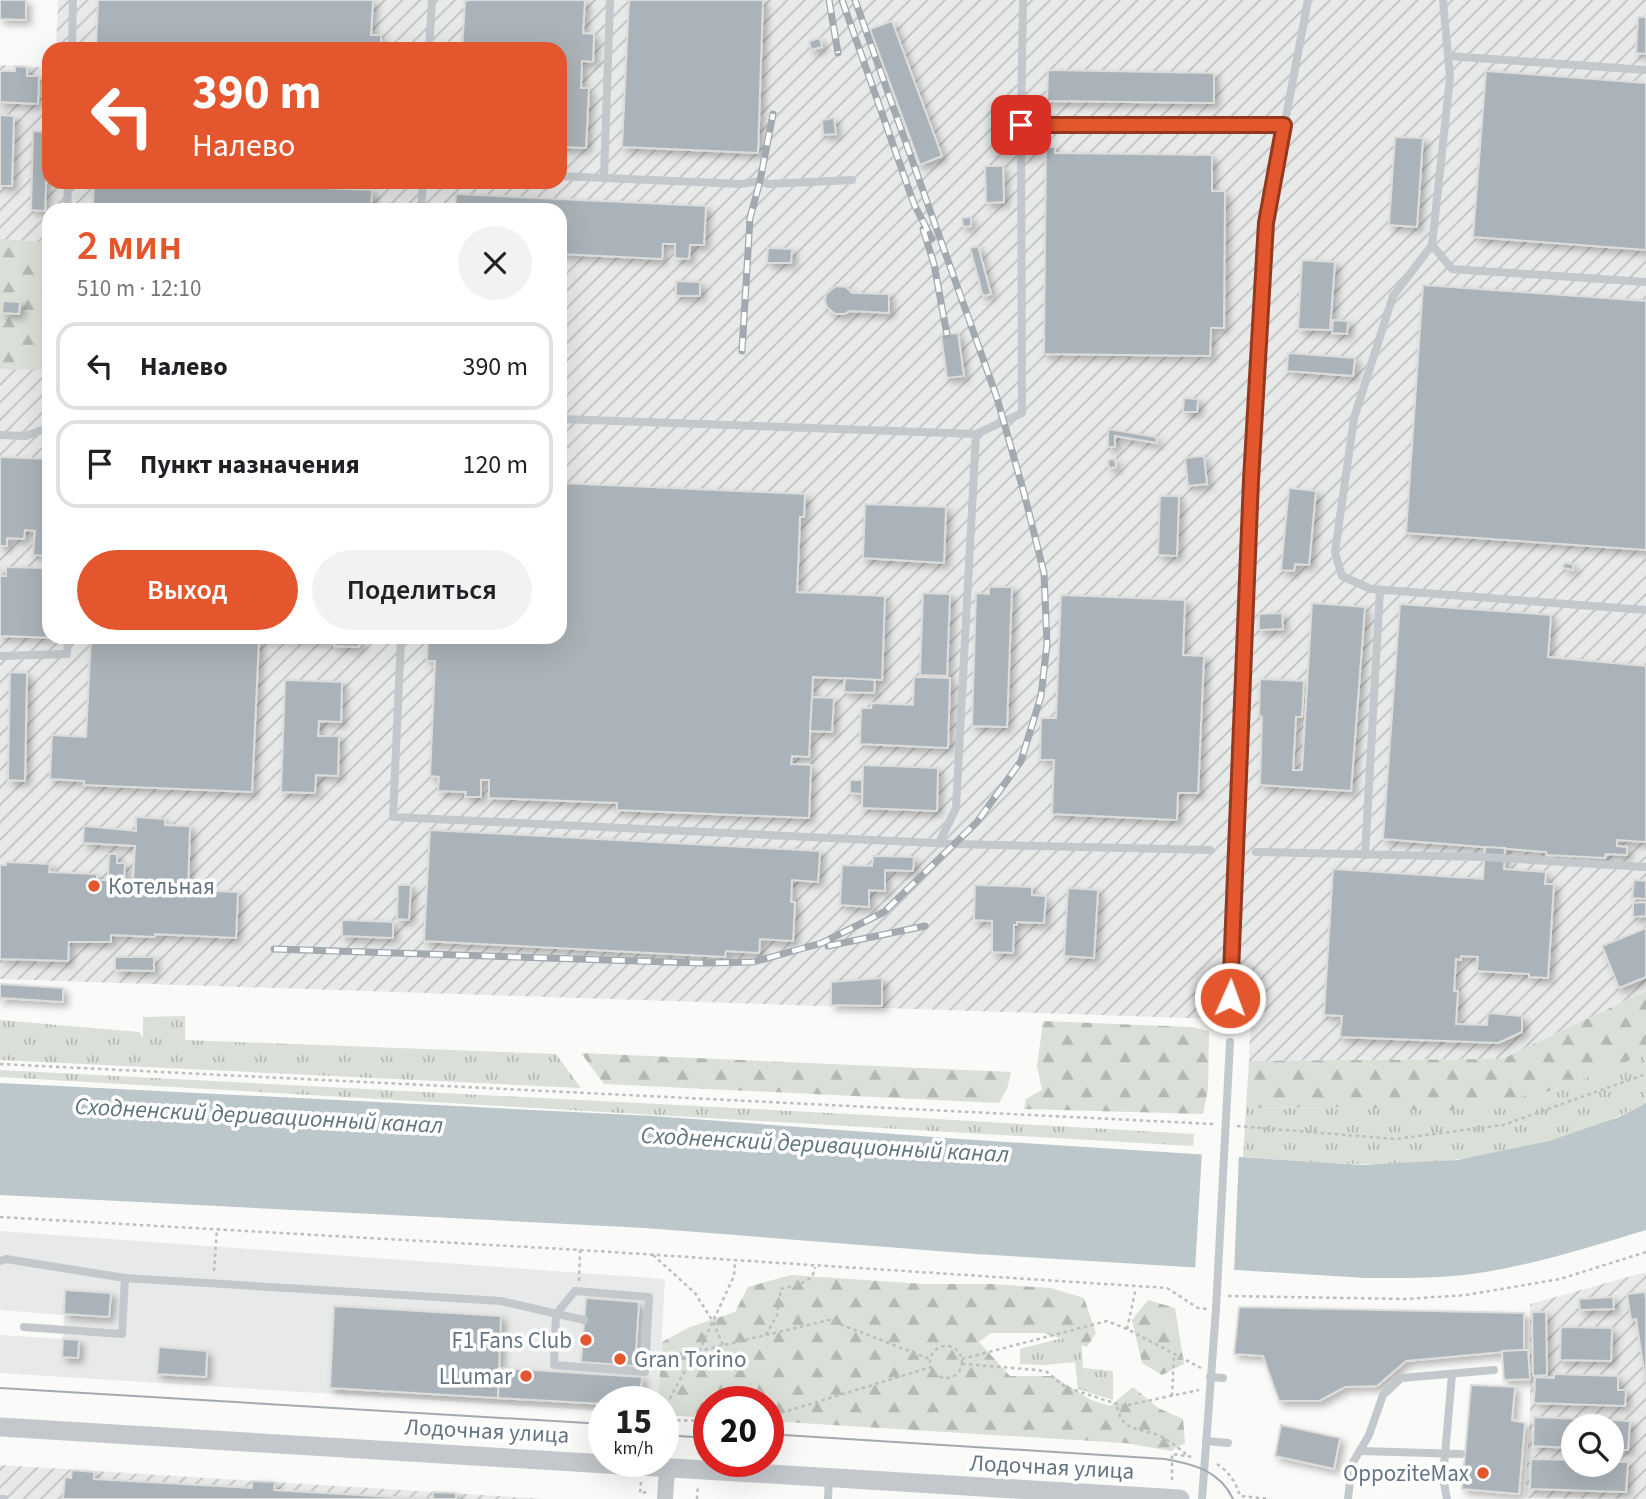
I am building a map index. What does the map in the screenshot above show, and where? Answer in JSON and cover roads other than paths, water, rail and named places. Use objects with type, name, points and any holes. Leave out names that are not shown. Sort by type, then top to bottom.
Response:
[{"type":"street","name":"Лодочная улица","points":[[0,1427],[588,1463]]},
{"type":"street","name":"Лодочная улица","points":[[679,1469],[1034,1495],[1176,1493]]},
{"type":"street","points":[[665,1499],[666,1477]]},
{"type":"lane","points":[[72,42],[73,0]]},
{"type":"lane","points":[[429,42],[432,0]]},
{"type":"lane","points":[[604,178],[610,0]]},
{"type":"lane","points":[[567,419],[976,434],[1022,413],[1023,0]]},
{"type":"lane","points":[[1230,998],[1251,480],[1266,223],[1308,0]]},
{"type":"lane","points":[[1443,0],[1450,78],[1432,245],[1393,296],[1354,418],[1335,552],[1342,576],[1371,589],[1646,610]]},
{"type":"lane","points":[[1448,57],[1646,69]]},
{"type":"lane","points":[[1021,125],[1284,125]]},
{"type":"lane","points":[[567,176],[741,184],[760,181],[768,184],[852,180]]},
{"type":"lane","points":[[1432,245],[1452,269],[1646,282]]},
{"type":"lane","points":[[0,435],[26,436],[42,430]]},
{"type":"lane","points":[[939,843],[957,808],[976,434]]},
{"type":"lane","points":[[1365,855],[1380,590]]},
{"type":"lane","points":[[0,656],[67,654],[68,644]]},
{"type":"lane","points":[[401,644],[393,817],[939,843],[1210,850]]},
{"type":"lane","points":[[1256,852],[1484,858],[1646,867]]},
{"type":"lane","points":[[1202,1499],[1217,1291],[1230,1042]]},
{"type":"lane","points":[[0,1261],[6,1259],[125,1278],[500,1301],[584,1320]]},
{"type":"lane","points":[[24,1327],[122,1334],[125,1278]]},
{"type":"lane","points":[[575,1291],[649,1297],[645,1372],[554,1365],[556,1314],[575,1291]]},
{"type":"lane","points":[[637,1325],[648,1325]]},
{"type":"lane","points":[[1348,1499],[1352,1464],[1369,1435],[1383,1395],[1401,1378],[1494,1370]]},
{"type":"lane","points":[[1211,1374],[1223,1378]]},
{"type":"lane","points":[[1447,1499],[1443,1478],[1452,1374]]},
{"type":"lane","points":[[1206,1441],[1228,1443]]},
{"type":"lane","points":[[1360,1451],[1461,1454]]},
{"type":"lane","points":[[828,1499],[829,1479]]},
{"type":"water","name":"Сходненский деривационный канал","points":[[0,1083],[653,1116],[1363,1165],[1457,1160],[1549,1141],[1619,1117],[1646,1103],[1646,1230],[1546,1259],[1485,1272],[1440,1277],[1366,1278],[976,1254],[645,1228],[0,1195]]},
{"type":"tram line","points":[[0,1388],[588,1423]]},
{"type":"tram line","points":[[784,1435],[1165,1459],[1205,1470],[1228,1489],[1233,1499]]},
{"type":"tram line","points":[[679,1436],[693,1437]]},
{"type":"railway","points":[[829,0],[838,53]]},
{"type":"railway","points":[[842,0],[914,204],[932,239]]},
{"type":"railway","points":[[274,949],[699,963],[753,962],[822,943],[884,912],[977,822],[1021,761],[1041,696],[1047,644],[1044,573],[997,398],[855,0]]},
{"type":"railway","points":[[742,351],[750,218],[773,114]]},
{"type":"railway","points":[[923,229],[934,264],[947,335]]},
{"type":"railway","points":[[828,946],[925,926]]},
{"type":"place","name":"Котельная","points":[[94,886]]},
{"type":"place","name":"F1 Fans Club","points":[[586,1340]]},
{"type":"place","name":"Gran Torino","points":[[620,1359]]},
{"type":"place","name":"LLumar","points":[[526,1376]]},
{"type":"place","name":"OppoziteMax","points":[[1483,1473]]}]
